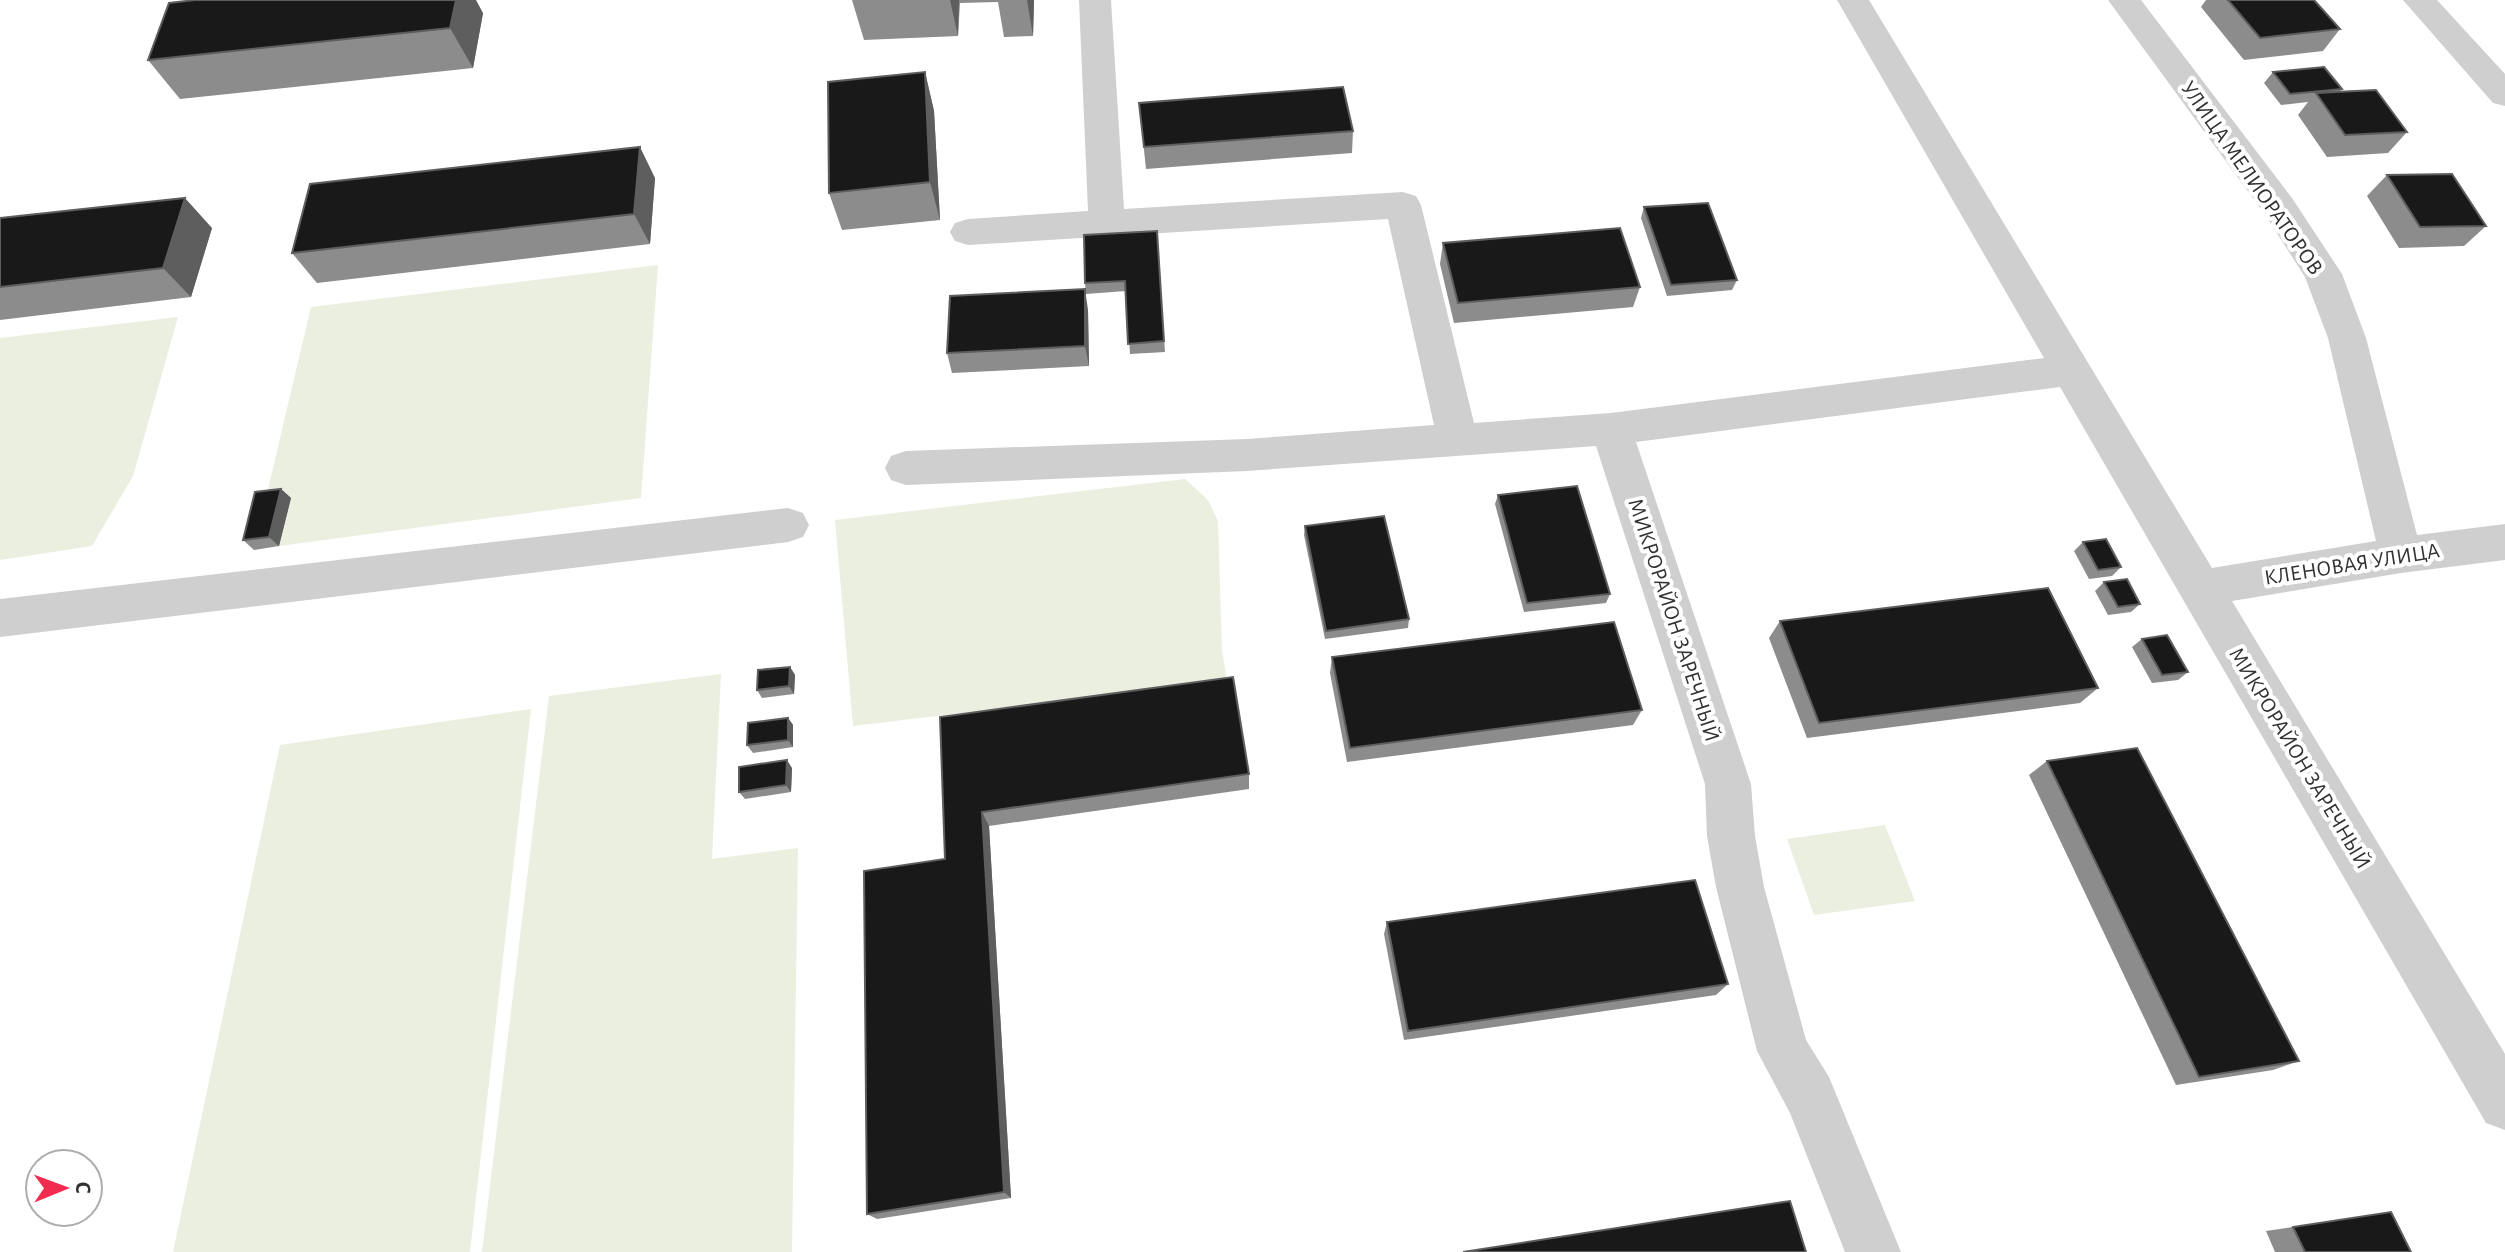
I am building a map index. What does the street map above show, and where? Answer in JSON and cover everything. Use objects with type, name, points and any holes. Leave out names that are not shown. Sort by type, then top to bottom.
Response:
[{"type":"street","points":[[1095,0],[1107,224]]},
{"type":"street","name":"МИКРОРАЙОН ЗАРЕЧНЫЙ","points":[[1853,0],[2505,1104]]},
{"type":"street","name":"УЛИЦА МЕЛИОРАТОРОВ","points":[[2124,0],[2279,207],[2323,274],[2347,338],[2401,555]]},
{"type":"street","points":[[2419,0],[2505,95]]},
{"type":"street","points":[[968,232],[1403,205],[1458,442]]},
{"type":"street","points":[[906,468],[1247,455],[1458,442],[1611,429],[2072,370]]},
{"type":"street","name":"МИКРОРАЙОН ЗАРЕЧНЫЙ","points":[[1611,429],[1728,784],[1731,836],[1740,887],[1783,1051],[1810,1096],[1873,1252]]},
{"type":"street","points":[[0,618],[788,525]]},
{"type":"street","name":"КЛЕНОВАЯ УЛИЦА","points":[[2200,588],[2401,555],[2505,542]]},
{"type":"shaded area","points":[[658,265],[641,498],[279,546],[290,499],[265,502],[311,307]]},
{"type":"shaded area","points":[[178,317],[133,476],[92,546],[0,560],[0,338]]},
{"type":"shaded area","points":[[1185,479],[1208,500],[1218,521],[1222,651],[1227,681],[853,726],[835,520]]},
{"type":"shaded area","points":[[721,674],[712,859],[798,848],[792,1252],[482,1252],[549,696]]},
{"type":"shaded area","points":[[531,709],[470,1252],[173,1252],[280,745]]},
{"type":"shaded area","points":[[1885,825],[1915,901],[1814,915],[1787,839]]},
{"type":"building","points":[[195,0],[456,0],[450,28],[148,60],[169,3]]},
{"type":"building","points":[[2228,0],[2314,0],[2340,29],[2260,38]]},
{"type":"building","points":[[2324,67],[2342,89],[2290,94],[2273,72]]},
{"type":"building","points":[[925,72],[930,182],[829,193],[828,82]]},
{"type":"building","points":[[1343,87],[1353,131],[1144,147],[1139,103]]},
{"type":"building","points":[[2376,90],[2407,132],[2345,135],[2316,93]]},
{"type":"building","points":[[640,147],[634,214],[292,253],[310,184]]},
{"type":"building","points":[[2452,174],[2486,226],[2420,227],[2387,175]]},
{"type":"building","points":[[185,198],[163,268],[0,287],[0,218]]},
{"type":"building","points":[[1708,203],[1737,280],[1671,285],[1644,207]]},
{"type":"building","points":[[1620,228],[1640,287],[1458,303],[1443,243]]},
{"type":"building","points":[[1157,231],[1164,341],[1128,344],[1125,281],[1085,283],[1084,235]]},
{"type":"building","points":[[1085,289],[1085,346],[947,353],[950,296]]},
{"type":"building","points":[[1577,486],[1610,594],[1527,603],[1498,495]]},
{"type":"building","points":[[281,489],[269,537],[243,540],[255,492]]},
{"type":"building","points":[[1384,516],[1409,619],[1326,631],[1305,526]]},
{"type":"building","points":[[2106,539],[2121,567],[2098,570],[2083,542]]},
{"type":"building","points":[[2127,579],[2140,604],[2118,607],[2104,582]]},
{"type":"building","points":[[2048,588],[2098,688],[1819,723],[1780,621]]},
{"type":"building","points":[[1614,622],[1642,710],[1350,748],[1332,657]]},
{"type":"building","points":[[2167,635],[2188,672],[2162,675],[2142,639]]},
{"type":"building","points":[[790,667],[789,686],[757,690],[758,670]]},
{"type":"building","points":[[1233,677],[1249,774],[982,812],[1004,1192],[867,1214],[864,871],[945,859],[940,717]]},
{"type":"building","points":[[788,718],[788,740],[747,745],[748,723]]},
{"type":"building","points":[[2137,748],[2299,1061],[2199,1077],[2047,761]]},
{"type":"building","points":[[787,760],[786,785],[739,792],[739,767]]},
{"type":"building","points":[[1695,880],[1728,984],[1408,1031],[1387,922]]},
{"type":"building","points":[[1790,1201],[1806,1252],[1463,1252]]},
{"type":"building","points":[[2391,1212],[2411,1252],[2305,1252],[2293,1227]]}]
